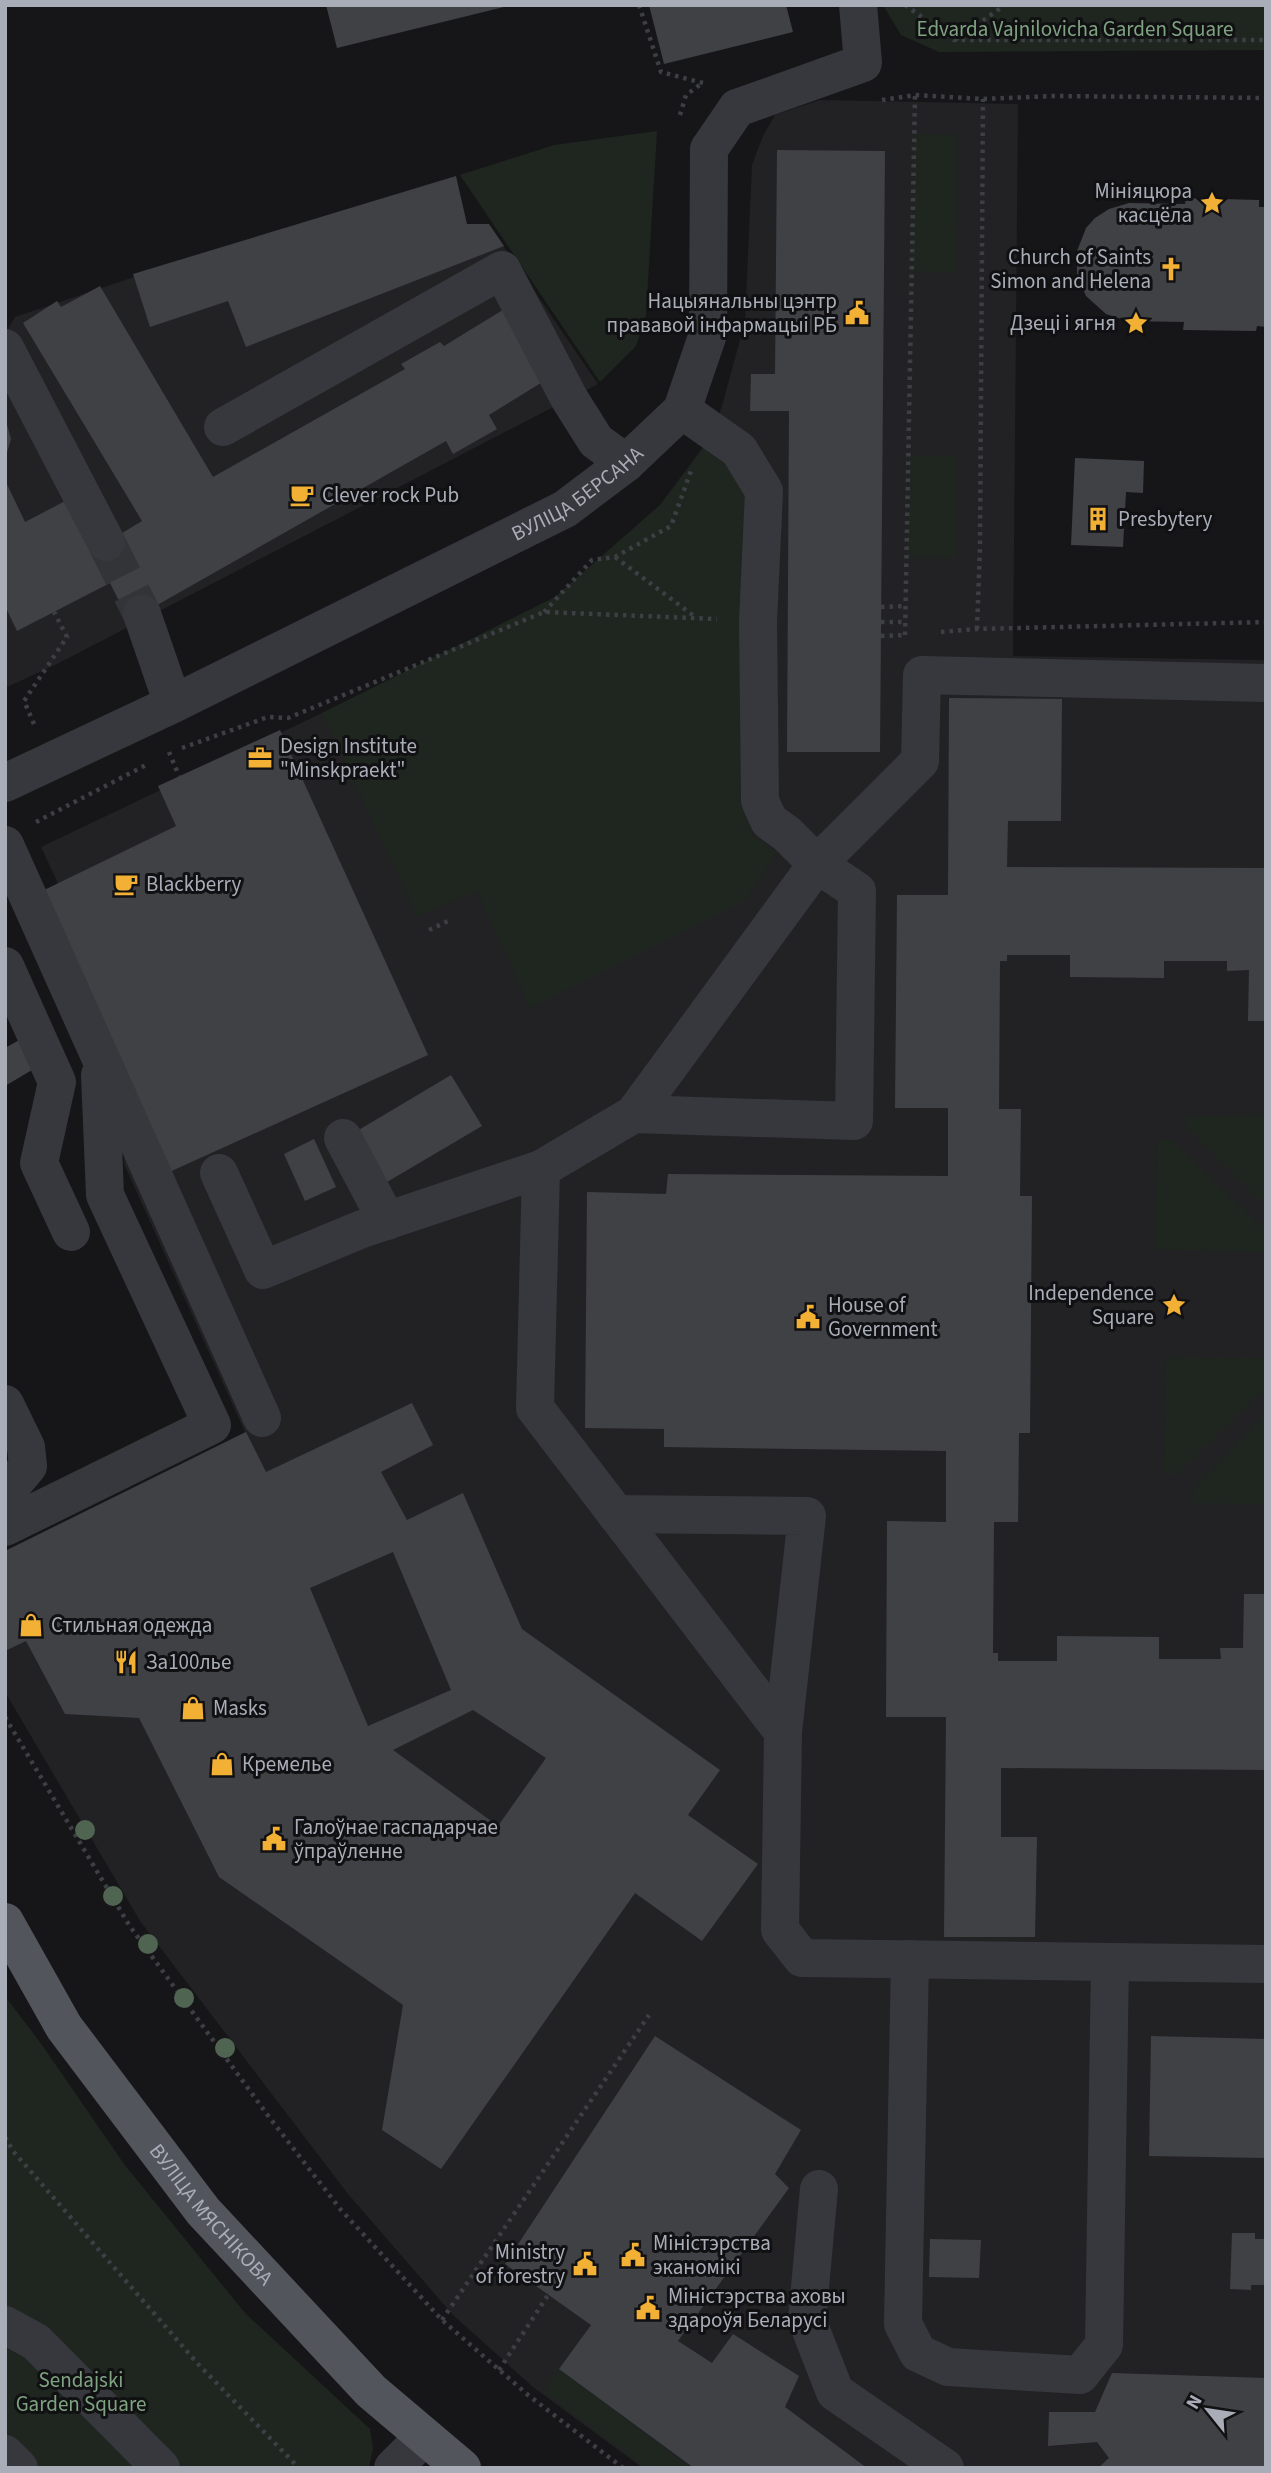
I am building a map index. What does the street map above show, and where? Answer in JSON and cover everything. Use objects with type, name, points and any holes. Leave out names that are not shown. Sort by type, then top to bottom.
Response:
[{"type":"main road","name":"ВУЛІЦА МЯСНІКОВА","points":[[5,1922],[64,2027],[203,2211],[371,2391],[462,2468]]},
{"type":"street","name":"ВУЛІЦА БЕРСАНА","points":[[5,783],[173,704],[565,509],[626,463],[682,410],[708,334],[709,149],[737,107],[863,63],[858,5]]},
{"type":"street","points":[[223,427],[502,270],[569,398],[596,441],[626,463]]},
{"type":"street","points":[[5,348],[106,542]]},
{"type":"street","points":[[634,1114],[854,1121],[858,891],[817,864],[787,834],[769,821],[760,801],[758,622],[764,491],[739,450],[682,410]]},
{"type":"street","points":[[142,614],[173,704]]},
{"type":"street","points":[[219,1173],[263,1270],[387,1221],[541,1169],[634,1114],[817,864],[920,761],[922,675],[1266,683]]},
{"type":"street","points":[[17,836],[99,1052],[262,1418]]},
{"type":"street","points":[[5,965],[57,1082],[39,1163],[71,1232]]},
{"type":"street","points":[[5,1026],[9,1034],[5,1035]]},
{"type":"street","points":[[5,1527],[212,1425],[105,1195],[99,1052]]},
{"type":"street","points":[[343,1138],[387,1221]]},
{"type":"street","points":[[541,1169],[535,1408],[783,1732]]},
{"type":"street","points":[[5,1404],[26,1447],[28,1466],[13,1484],[5,1488]]},
{"type":"street","points":[[616,1514],[807,1516],[783,1732],[780,1930],[802,1958],[1266,1964]]},
{"type":"street","points":[[911,1959],[903,2325],[918,2353],[948,2367],[1080,2375],[1104,2345],[1110,1962]]},
{"type":"street","points":[[818,2189],[807,2320],[835,2392],[945,2468]]},
{"type":"street","points":[[5,2325],[36,2342],[161,2468]]},
{"type":"street","points":[[393,2468],[424,2437]]},
{"type":"street","points":[[5,2454],[19,2468]]},
{"type":"path","points":[[639,5],[661,72],[703,83]]},
{"type":"path","points":[[905,5],[954,40],[1266,40]]},
{"type":"path","points":[[954,40],[1005,5]]},
{"type":"path","points":[[905,635],[915,94]]},
{"type":"path","points":[[877,101],[915,94],[983,99],[1054,96],[1266,98]]},
{"type":"path","points":[[983,99],[977,629],[1266,622]]},
{"type":"path","points":[[615,557],[695,617]]},
{"type":"path","points":[[881,607],[906,606]]},
{"type":"path","points":[[36,727],[24,701],[66,637],[54,612]]},
{"type":"path","points":[[160,758],[169,752],[268,718],[288,718],[544,612],[758,622]]},
{"type":"path","points":[[881,622],[905,622]]},
{"type":"path","points":[[169,752],[179,776]]},
{"type":"path","points":[[17,836],[148,764]]},
{"type":"path","points":[[429,930],[447,921]]},
{"type":"path","points":[[5,1717],[129,1925],[269,2117],[341,2210],[442,2320],[528,2395],[622,2468]]},
{"type":"path","points":[[442,2320],[649,2015]]},
{"type":"path","points":[[5,2137],[13,2151],[198,2364],[299,2468]]},
{"type":"path","points":[[499,2370],[548,2295]]},
{"type":"shaded area","points":[[820,100],[1018,104],[1013,656],[1266,660],[1266,2468],[643,2468],[533,2387],[453,2315],[348,2194],[140,1921],[5,1692],[5,1551],[245,1432],[124,1164],[132,1041],[41,847],[555,598],[660,505],[715,431],[745,322],[752,165],[763,136],[775,115]]},
{"type":"shaded area","points":[[494,232],[598,384],[57,664],[5,688],[5,334],[15,317],[223,247],[229,301]]},
{"type":"green space","name":"Edvarda Vajnilovicha Garden Square","points":[[883,5],[1266,5],[1266,50],[939,52],[901,35]]},
{"type":"green space","points":[[657,131],[646,315],[636,346],[600,382],[460,175],[554,145]]},
{"type":"green space","points":[[914,134],[958,135],[956,273],[912,272]]},
{"type":"green space","points":[[704,448],[727,465],[745,495],[739,800],[753,835],[777,852],[745,901],[530,1008],[477,891],[417,916],[322,713],[555,597],[660,505]]},
{"type":"green space","points":[[909,456],[956,456],[956,557],[908,557]]},
{"type":"green space","points":[[1266,1115],[1266,1206],[1186,1128],[1186,1116]]},
{"type":"green space","points":[[1158,1139],[1171,1140],[1266,1231],[1266,1252],[1155,1250]]},
{"type":"green space","points":[[1166,1357],[1266,1358],[1266,1388],[1177,1474],[1164,1474]]},
{"type":"green space","points":[[1266,1414],[1266,1504],[1192,1503],[1193,1489]]},
{"type":"green space","name":"Sendajski Garden Square","points":[[5,1996],[124,2164],[245,2313],[370,2429],[373,2448],[369,2468],[5,2468]]},
{"type":"green space","points":[[559,2369],[691,2468],[646,2468],[544,2392]]},
{"type":"building","points":[[326,5],[508,5],[508,6],[337,48]]},
{"type":"building","points":[[649,5],[786,5],[793,32],[664,64]]},
{"type":"building","points":[[777,150],[885,151],[880,752],[787,752],[789,411],[750,411],[751,374],[775,374]]},
{"type":"building","points":[[456,176],[467,224],[489,224],[504,246],[246,347],[228,301],[150,327],[133,274]]},
{"type":"building","name":"Church of Saints Simon and Helena","points":[[1186,198],[1259,200],[1259,207],[1266,207],[1266,327],[1257,326],[1256,331],[1183,330],[1184,322],[1127,321],[1106,314],[1086,296],[1077,275],[1077,251],[1086,228],[1095,218],[1109,209],[1129,203],[1185,204]]},
{"type":"building","points":[[100,286],[213,477],[405,369],[401,364],[440,342],[444,346],[506,308],[549,378],[489,415],[497,429],[453,454],[446,441],[129,621],[110,583],[17,631],[5,606],[5,480],[25,522],[69,499],[94,550],[142,521],[23,323],[57,301],[61,307]]},
{"type":"building","points":[[5,417],[11,439],[6,456],[5,456]]},
{"type":"building","name":"Presbytery","points":[[1075,458],[1144,461],[1143,493],[1126,492],[1123,547],[1071,545]]},
{"type":"building","name":"House of Government","points":[[949,698],[1062,699],[1061,821],[1008,821],[1007,867],[1266,868],[1266,1021],[1248,1021],[1249,970],[1227,971],[1227,961],[1164,961],[1164,978],[1070,977],[1070,955],[1007,955],[1007,961],[1000,961],[999,1109],[1021,1109],[1020,1196],[1032,1196],[1030,1433],[1019,1433],[1018,1522],[994,1522],[993,1653],[998,1653],[998,1661],[1057,1661],[1057,1636],[1159,1637],[1159,1659],[1221,1659],[1220,1648],[1243,1648],[1244,1594],[1266,1594],[1266,1770],[1001,1768],[1001,1837],[1037,1837],[1035,1937],[944,1937],[946,1717],[886,1717],[887,1521],[946,1522],[946,1451],[664,1447],[664,1429],[585,1428],[587,1192],[666,1194],[668,1174],[948,1176],[948,1108],[895,1108],[897,895],[948,895]]},
{"type":"building","points":[[280,730],[428,1055],[165,1174],[40,892],[176,826],[158,786]]},
{"type":"building","points":[[21,1039],[37,1067],[5,1086],[5,1048]]},
{"type":"building","points":[[451,1075],[482,1126],[387,1182],[357,1131]]},
{"type":"building","points":[[314,1139],[336,1187],[305,1201],[284,1154]]},
{"type":"building","points":[[412,1403],[433,1445],[381,1472],[407,1520],[463,1493],[522,1629],[720,1770],[688,1815],[758,1864],[702,1941],[635,1893],[441,2169],[382,2130],[403,2005],[219,1877],[139,1718],[65,1714],[26,1641],[5,1651],[5,1551],[246,1432],[266,1472]],"holes":[[[393,1552],[451,1690],[368,1726],[310,1588]],[[473,1710],[546,1758],[498,1826],[393,1750]]]},
{"type":"building","points":[[655,2036],[801,2130],[775,2174],[789,2188],[678,2341],[712,2363],[733,2334],[799,2376],[785,2407],[867,2468],[694,2468],[559,2369],[591,2325],[505,2264]]},
{"type":"building","points":[[1151,2036],[1266,2039],[1266,2158],[1149,2156]]},
{"type":"building","points":[[1232,2233],[1255,2233],[1255,2239],[1266,2239],[1266,2285],[1251,2285],[1251,2290],[1230,2289]]},
{"type":"building","points":[[930,2239],[981,2240],[979,2278],[929,2277]]},
{"type":"building","points":[[1112,2373],[1266,2378],[1266,2468],[1098,2468],[1109,2458],[1097,2442],[1048,2446],[1049,2412],[1095,2412]]},
{"type":"tunnel","points":[[106,542],[142,614]]},
{"type":"place","name":"Мініяцюра касцёла","points":[[1212,203]]},
{"type":"place","name":"Church of Saints Simon and Helena","points":[[1171,269]]},
{"type":"place","name":"Нацыянальны цэнтр прававой інфармацыі РБ","points":[[857,313]]},
{"type":"place","name":"Дзеці і ягня","points":[[1136,323]]},
{"type":"place","name":"Clever rock Pub","points":[[302,495]]},
{"type":"place","name":"Presbytery","points":[[1098,519]]},
{"type":"place","name":"Design Institute \"Minskpraekt\"","points":[[260,758]]},
{"type":"place","name":"Blackberry","points":[[126,884]]},
{"type":"place","name":"Independence Square","points":[[1174,1305]]},
{"type":"place","name":"House of Government","points":[[808,1317]]},
{"type":"place","name":"Стильная одежда","points":[[31,1625]]},
{"type":"place","name":"За100лье","points":[[126,1662]]},
{"type":"place","name":"Masks","points":[[193,1708]]},
{"type":"place","name":"Кремелье","points":[[222,1764]]},
{"type":"place","name":"Галоўнае гаспадарчае ўпраўленне","points":[[274,1839]]},
{"type":"place","name":"Міністэрства эканомікі","points":[[633,2255]]},
{"type":"place","name":"Ministry of forestry","points":[[585,2264]]},
{"type":"place","name":"Міністэрства аховы здароўя Беларусі","points":[[648,2308]]}]
